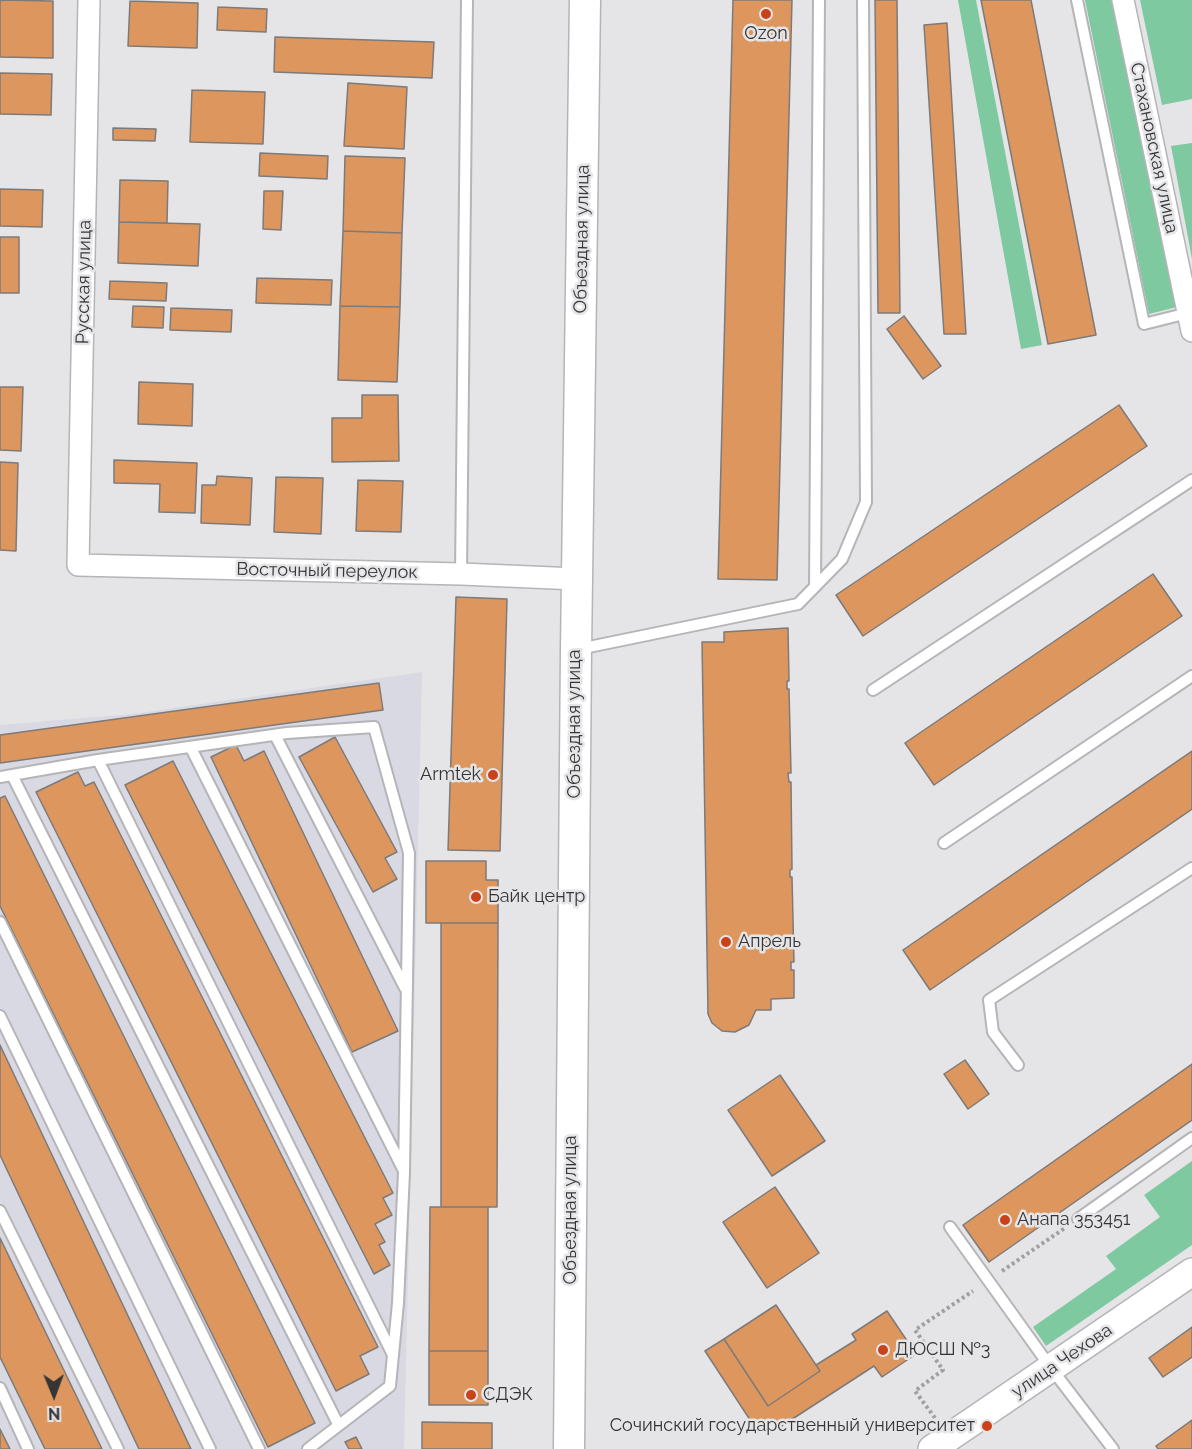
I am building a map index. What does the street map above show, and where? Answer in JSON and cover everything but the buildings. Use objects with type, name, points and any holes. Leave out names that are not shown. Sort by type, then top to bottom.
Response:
[{"type":"main road","name":"Объездная улица","points":[[569,1449],[576,650],[585,0]]},
{"type":"street","name":"Русская улица","points":[[78,564],[89,0]]},
{"type":"street","name":"Стахановская улица","points":[[1123,0],[1190,322]]},
{"type":"street","name":"Восточный переулок","points":[[78,564],[577,579]]},
{"type":"street","name":"улица Чехова","points":[[941,1443],[1192,1272]]},
{"type":"lane","points":[[461,574],[467,0]]},
{"type":"lane","points":[[815,587],[819,0]]},
{"type":"lane","points":[[576,650],[798,604],[842,559],[866,502],[862,0]]},
{"type":"lane","points":[[1077,0],[1144,324],[1190,322]]},
{"type":"lane","points":[[873,690],[1192,480]]},
{"type":"lane","points":[[944,843],[1192,676]]},
{"type":"lane","points":[[0,777],[98,760],[275,735],[374,727],[409,853],[404,1172],[398,1303],[390,1386],[308,1449]]},
{"type":"lane","points":[[275,735],[406,990]]},
{"type":"lane","points":[[191,748],[404,1172]]},
{"type":"lane","points":[[98,760],[393,1356]]},
{"type":"lane","points":[[12,775],[338,1424]]},
{"type":"lane","points":[[1018,1065],[993,1032],[989,1000],[1192,868]]},
{"type":"lane","points":[[0,922],[259,1449]]},
{"type":"lane","points":[[0,1016],[210,1449]]},
{"type":"lane","points":[[1078,1219],[1192,1138]]},
{"type":"lane","points":[[0,1211],[118,1449]]},
{"type":"lane","points":[[950,1227],[1051,1368],[1113,1449]]},
{"type":"lane","points":[[0,1388],[28,1449]]},
{"type":"path","points":[[941,1443],[915,1391],[943,1370],[915,1330],[1078,1219]]},
{"type":"shaded area","points":[[422,672],[404,1449],[0,1449],[0,725],[133,714]]},
{"type":"green space","points":[[958,0],[976,0],[1042,345],[1021,349]]},
{"type":"green space","points":[[1085,0],[1117,0],[1181,306],[1149,314]]},
{"type":"green space","points":[[1140,0],[1192,0],[1192,99],[1162,105]]},
{"type":"green space","points":[[1192,143],[1192,259],[1171,146]]},
{"type":"green space","points":[[1192,1161],[1192,1245],[1046,1346],[1033,1327],[1116,1269],[1106,1256],[1160,1217],[1144,1195]]},
{"type":"place","name":"Ozon","points":[[766,14]]},
{"type":"place","name":"Armtek","points":[[493,775]]},
{"type":"place","name":"Байк центр","points":[[476,897]]},
{"type":"place","name":"Апрель","points":[[726,942]]},
{"type":"place","name":"Анапа 353451","points":[[1005,1220]]},
{"type":"place","name":"ДЮСШ №3","points":[[883,1350]]},
{"type":"place","name":"СДЭК","points":[[471,1395]]},
{"type":"place","name":"Сочинский государственный университет","points":[[987,1426]]}]
